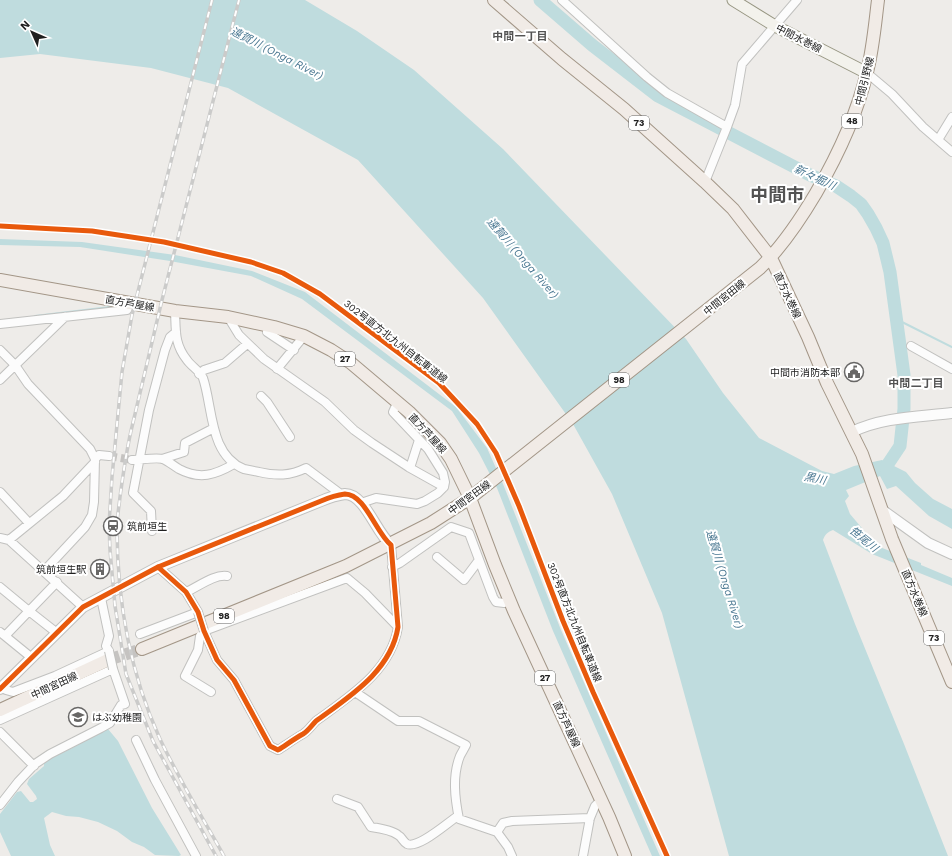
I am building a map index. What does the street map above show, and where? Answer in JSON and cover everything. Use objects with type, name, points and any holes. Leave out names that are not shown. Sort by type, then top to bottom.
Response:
[{"type":"main road","name":"直方水巻線","points":[[494,0],[562,59],[624,109],[705,182],[733,209],[771,258],[808,337],[827,383],[862,454],[892,538],[952,682]]},
{"type":"main road","name":"中間水巻線","points":[[735,0],[775,26],[867,73]]},
{"type":"main road","name":"中間引野線","points":[[771,258],[798,224],[846,137],[867,73],[878,0]]},
{"type":"main road","name":"中間宮田線","points":[[142,649],[305,584],[390,545],[431,523],[474,495],[771,258]]},
{"type":"main road","name":"直方芦屋線","points":[[0,280],[175,311],[228,318],[274,327],[304,336],[331,350],[351,364],[409,412],[440,443],[474,495],[495,566],[625,856]]},
{"type":"main road","name":"中間宮田線","points":[[0,710],[110,660]]},
{"type":"street","points":[[562,0],[647,77],[667,93],[728,127]]},
{"type":"street","points":[[705,182],[728,127],[742,64],[797,0]]},
{"type":"street","points":[[867,73],[892,94],[923,127],[952,152]]},
{"type":"street","points":[[938,140],[952,117]]},
{"type":"street","points":[[0,324],[127,310],[132,303]]},
{"type":"street","points":[[175,311],[176,340],[179,349],[202,377],[214,428],[226,455],[234,464],[244,469],[275,476],[299,472],[306,468],[338,492],[339,495]]},
{"type":"street","points":[[0,380],[65,317]]},
{"type":"street","points":[[228,318],[247,344],[264,359],[325,402],[354,430],[410,468],[444,487]]},
{"type":"street","points":[[152,531],[151,511],[133,493],[135,460],[165,350],[170,337],[176,332]]},
{"type":"street","points":[[267,332],[294,350]]},
{"type":"street","points":[[278,369],[304,336]]},
{"type":"street","points":[[199,374],[204,370],[225,363],[247,344]]},
{"type":"street","points":[[911,346],[952,369]]},
{"type":"street","points":[[0,350],[15,365],[28,384],[90,449],[95,460],[94,502],[92,515],[85,528],[44,571]]},
{"type":"street","points":[[261,396],[267,402],[290,437]]},
{"type":"street","points":[[361,503],[376,498],[417,504],[438,493],[444,487],[445,482],[443,473],[428,449],[393,412],[397,403]]},
{"type":"street","points":[[852,432],[864,426],[891,420],[952,413]]},
{"type":"street","points":[[135,460],[162,459],[184,452],[185,443],[214,428]]},
{"type":"street","points":[[410,468],[420,440]]},
{"type":"street","points":[[9,540],[63,496],[99,454],[109,456]]},
{"type":"street","points":[[162,459],[186,472],[200,475],[211,475],[234,464]]},
{"type":"street","points":[[0,492],[29,523]]},
{"type":"street","points":[[110,660],[55,676],[13,692],[1,688],[83,607],[158,567],[321,501],[347,494],[356,497],[390,545],[398,627],[396,637],[387,658],[361,688],[314,723],[303,734],[298,735],[278,750],[270,746],[234,680],[217,660],[204,631],[198,612],[186,592],[158,567]]},
{"type":"street","points":[[882,510],[928,543],[952,554]]},
{"type":"street","points":[[392,566],[400,563],[451,527],[469,534],[496,602],[504,603],[510,601]]},
{"type":"street","points":[[0,538],[9,540],[83,607]]},
{"type":"street","points":[[437,557],[464,580],[479,560]]},
{"type":"street","points":[[186,592],[202,583],[208,582],[214,577],[221,575],[227,576]]},
{"type":"street","points":[[210,692],[185,676],[198,650],[200,636],[204,631],[347,578],[398,627]]},
{"type":"street","points":[[32,658],[2,634],[29,611],[57,582]]},
{"type":"street","points":[[0,587],[57,633]]},
{"type":"street","points":[[0,805],[18,782],[34,766],[50,754],[110,723],[121,705],[125,704],[106,646],[109,636],[101,598]]},
{"type":"street","points":[[140,634],[198,612]]},
{"type":"street","points":[[0,720],[110,660]]},
{"type":"street","points":[[355,692],[398,721],[419,721],[466,745],[460,757],[455,780],[455,801],[459,819],[496,832],[508,847],[512,856]]},
{"type":"street","points":[[0,732],[34,766]]},
{"type":"street","points":[[136,740],[155,780],[196,856]]},
{"type":"street","points":[[337,799],[358,807],[371,826],[398,834],[406,844],[414,845],[433,834],[458,816]]},
{"type":"street","points":[[583,856],[590,818],[595,806],[601,800]]},
{"type":"street","points":[[496,832],[503,823],[512,821],[590,818]]},
{"type":"water","points":[[0,0],[305,0],[357,31],[414,70],[503,149],[686,339],[723,393],[759,438],[822,471],[834,474],[854,466],[882,460],[906,472],[915,483],[933,499],[952,509],[952,529],[929,516],[896,486],[887,489],[880,476],[846,490],[849,496],[845,501],[850,514],[877,546],[921,563],[921,565],[952,578],[952,586],[872,554],[833,530],[825,536],[823,540],[948,856],[729,856],[662,613],[612,494],[573,424],[483,298],[358,160],[228,88],[151,68],[40,54],[0,58]]},
{"type":"water","points":[[0,239],[82,242],[175,255],[252,271],[305,292],[456,407],[487,448],[503,484],[561,630],[660,856],[652,856],[553,631],[497,488],[479,453],[452,411],[302,299],[251,276],[170,261],[80,247],[0,245]]},
{"type":"water","points":[[108,729],[118,741],[152,808],[181,855],[155,855],[144,847],[132,842],[117,831],[98,822],[52,812],[44,818],[50,845],[55,856],[11,856],[0,832],[0,814],[17,792],[21,791],[30,802],[37,799],[27,784],[29,779],[44,766],[44,762],[59,751],[64,752]]},
{"type":"waterway","name":"新々堀川","points":[[540,0],[592,45],[658,96],[810,175],[836,186],[861,204],[876,228],[883,243],[890,272],[904,375],[904,409],[900,446],[886,467]]},
{"type":"waterway","points":[[35,316],[118,306]]},
{"type":"waterway","points":[[897,321],[902,322],[952,347]]},
{"type":"tunnel","points":[[109,456],[132,460]]},
{"type":"tunnel","points":[[108,660],[142,649]]},
{"type":"railway","points":[[212,0],[132,315],[122,372],[109,525],[115,606],[126,674],[153,741],[216,856]]},
{"type":"railway","points":[[224,856],[167,754],[141,688],[127,635],[120,581],[117,527],[123,472],[131,431],[162,300],[239,0]]},
{"type":"cycle path","name":"302号直方北九州自転車道線","points":[[0,226],[92,231],[164,242],[251,262],[283,273],[320,294],[439,383],[477,424],[496,453],[519,506],[563,621],[593,692],[667,856]]},
{"type":"cycle path","points":[[0,689],[83,607],[158,567],[324,500],[345,494],[359,500],[380,532],[391,545],[398,627],[394,643],[387,657],[367,681],[355,692],[316,721],[305,733],[278,750],[270,746],[234,680],[217,660],[204,631],[198,612],[186,592],[158,567]]},
{"type":"place","name":"中間市消防本部","points":[[854,372]]},
{"type":"place","name":"筑前垣生","points":[[113,526]]},
{"type":"place","name":"筑前垣生駅","points":[[100,569]]},
{"type":"place","name":"はぶ幼稚園","points":[[78,717]]},
{"type":"district","name":"中間一丁目","points":[[520,36]]},
{"type":"district","name":"中間市","points":[[777,195]]},
{"type":"district","name":"中間二丁目","points":[[916,383]]},
{"type":"water label","name":"遠賀川 (Onga River)","points":[[277,53]]},
{"type":"water label","name":"遠賀川 (Onga River)","points":[[523,258]]},
{"type":"water label","name":"黒川","points":[[815,478]]},
{"type":"water label","name":"笹尾川","points":[[864,539]]},
{"type":"water label","name":"遠賀川 (Onga River)","points":[[725,579]]}]
